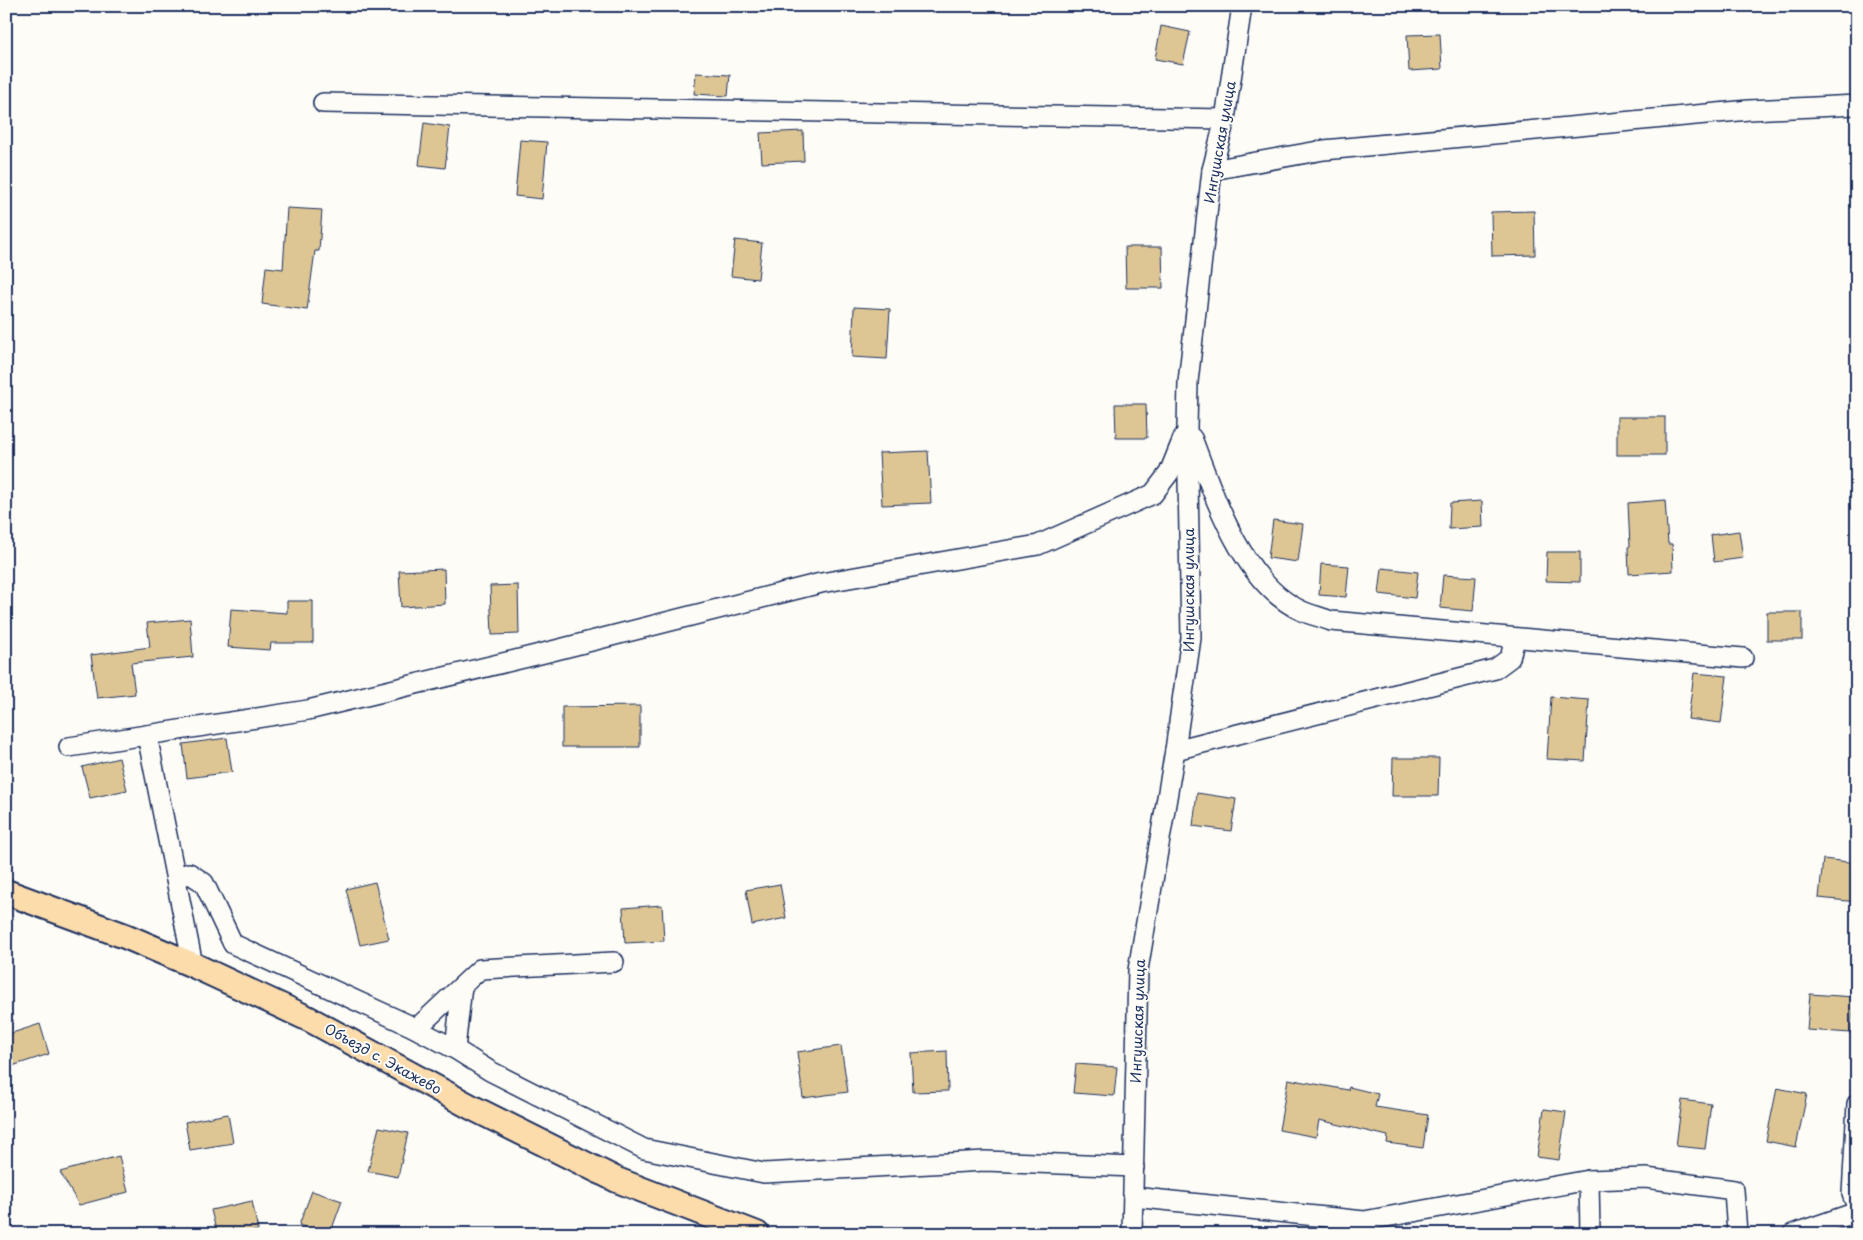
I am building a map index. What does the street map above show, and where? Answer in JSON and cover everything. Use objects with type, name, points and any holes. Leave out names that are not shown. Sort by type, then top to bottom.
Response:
[{"type":"main road","name":"Объезд с. Экажево","points":[[6,892],[125,936],[193,965],[309,1019],[471,1107],[617,1180],[757,1234]]},
{"type":"street","name":"Ингушская улица","points":[[1132,1234],[1138,970],[1175,750],[1191,638],[1187,428],[1188,382],[1212,170],[1224,119],[1242,6]]},
{"type":"street","points":[[323,103],[1224,119]]},
{"type":"street","points":[[1212,170],[1324,150],[1749,110],[1857,105]]},
{"type":"street","points":[[1187,428],[1221,513],[1241,550],[1260,577],[1279,596],[1301,611],[1331,621],[1743,658]]},
{"type":"street","points":[[69,747],[308,710],[821,583],[1038,545],[1153,494],[1169,473],[1187,428]]},
{"type":"street","points":[[1175,750],[1495,670],[1510,658],[1515,639]]},
{"type":"street","points":[[148,735],[193,965]]},
{"type":"street","points":[[176,879],[190,873],[204,883],[233,944],[416,1028],[490,1071],[644,1148],[764,1174],[985,1161],[1134,1167]]},
{"type":"street","points":[[416,1028],[480,969],[614,962]]},
{"type":"street","points":[[455,1050],[462,986]]},
{"type":"street","points":[[1857,1104],[1852,1194],[1857,1206]]},
{"type":"street","points":[[1133,1197],[1364,1221],[1589,1180],[1646,1178],[1734,1190],[1737,1234]]},
{"type":"street","points":[[1589,1180],[1590,1234]]},
{"type":"street","points":[[1793,1234],[1857,1212]]},
{"type":"building","points":[[1161,26],[1190,32],[1183,64],[1155,59]]},
{"type":"building","points":[[1440,34],[1442,69],[1409,71],[1407,35]]},
{"type":"building","points":[[696,73],[730,75],[728,96],[694,94]]},
{"type":"building","points":[[424,123],[450,127],[445,168],[419,165]]},
{"type":"building","points":[[803,131],[804,161],[762,163],[760,133]]},
{"type":"building","points":[[520,140],[547,142],[542,199],[515,196]]},
{"type":"building","points":[[287,208],[322,210],[319,251],[315,251],[307,310],[262,304],[266,267],[283,269]]},
{"type":"building","points":[[1534,211],[1535,255],[1492,256],[1491,212]]},
{"type":"building","points":[[735,240],[762,243],[758,279],[731,276]]},
{"type":"building","points":[[1125,247],[1162,247],[1163,288],[1126,288]]},
{"type":"building","points":[[854,307],[890,309],[887,359],[852,357]]},
{"type":"building","points":[[1115,404],[1146,404],[1147,438],[1116,438]]},
{"type":"building","points":[[1617,417],[1665,417],[1665,455],[1617,455]]},
{"type":"building","points":[[928,451],[931,503],[882,505],[879,453]]},
{"type":"building","points":[[1665,500],[1668,544],[1672,544],[1673,571],[1629,574],[1628,503]]},
{"type":"building","points":[[1482,501],[1483,527],[1449,529],[1450,503]]},
{"type":"building","points":[[1273,520],[1303,524],[1298,562],[1268,558]]},
{"type":"building","points":[[1739,531],[1743,558],[1714,562],[1711,535]]},
{"type":"building","points":[[1547,552],[1580,552],[1580,582],[1546,581]]},
{"type":"building","points":[[1321,564],[1349,566],[1346,597],[1319,595]]},
{"type":"building","points":[[1382,568],[1418,572],[1415,598],[1379,594]]},
{"type":"building","points":[[444,569],[445,604],[401,607],[399,571]]},
{"type":"building","points":[[1443,575],[1476,577],[1473,611],[1440,608]]},
{"type":"building","points":[[518,585],[519,634],[492,635],[490,586]]},
{"type":"building","points":[[287,601],[313,601],[313,643],[271,643],[270,650],[228,647],[231,609],[287,613]]},
{"type":"building","points":[[1767,612],[1802,612],[1802,640],[1767,640]]},
{"type":"building","points":[[190,619],[193,657],[131,663],[135,694],[97,698],[91,655],[150,647],[147,623]]},
{"type":"building","points":[[1694,673],[1727,676],[1721,723],[1688,719]]},
{"type":"building","points":[[1551,697],[1589,700],[1585,761],[1547,759]]},
{"type":"building","points":[[640,706],[640,747],[562,747],[562,707]]},
{"type":"building","points":[[227,738],[232,772],[187,778],[183,744]]},
{"type":"building","points":[[119,758],[127,790],[90,798],[82,767]]},
{"type":"building","points":[[1393,758],[1439,758],[1438,796],[1392,796]]},
{"type":"building","points":[[1197,793],[1236,799],[1231,831],[1193,826]]},
{"type":"building","points":[[1823,859],[1857,863],[1857,902],[1819,898]]},
{"type":"building","points":[[375,882],[389,939],[360,945],[346,889]]},
{"type":"building","points":[[780,884],[786,918],[752,925],[746,890]]},
{"type":"building","points":[[662,905],[664,941],[625,943],[623,908]]},
{"type":"building","points":[[1810,994],[1854,997],[1851,1033],[1807,1030]]},
{"type":"building","points":[[40,1024],[49,1054],[6,1068],[6,1035]]},
{"type":"building","points":[[841,1046],[848,1092],[803,1098],[797,1052]]},
{"type":"building","points":[[947,1051],[948,1091],[913,1092],[911,1053]]},
{"type":"building","points":[[1076,1064],[1117,1067],[1114,1096],[1073,1093]]},
{"type":"building","points":[[1288,1079],[1348,1090],[1349,1087],[1378,1094],[1375,1107],[1428,1115],[1423,1148],[1387,1143],[1388,1136],[1319,1120],[1316,1137],[1279,1130]]},
{"type":"building","points":[[1777,1088],[1807,1094],[1796,1147],[1766,1141]]},
{"type":"building","points":[[1682,1100],[1711,1104],[1705,1149],[1676,1146]]},
{"type":"building","points":[[1544,1109],[1566,1112],[1559,1160],[1537,1157]]},
{"type":"building","points":[[228,1114],[233,1143],[190,1150],[185,1122]]},
{"type":"building","points":[[379,1127],[408,1133],[398,1177],[368,1171]]},
{"type":"building","points":[[119,1156],[128,1192],[79,1205],[60,1172]]},
{"type":"building","points":[[312,1191],[342,1201],[330,1234],[324,1234],[299,1225]]},
{"type":"building","points":[[252,1201],[258,1230],[239,1234],[217,1234],[211,1210]]}]
